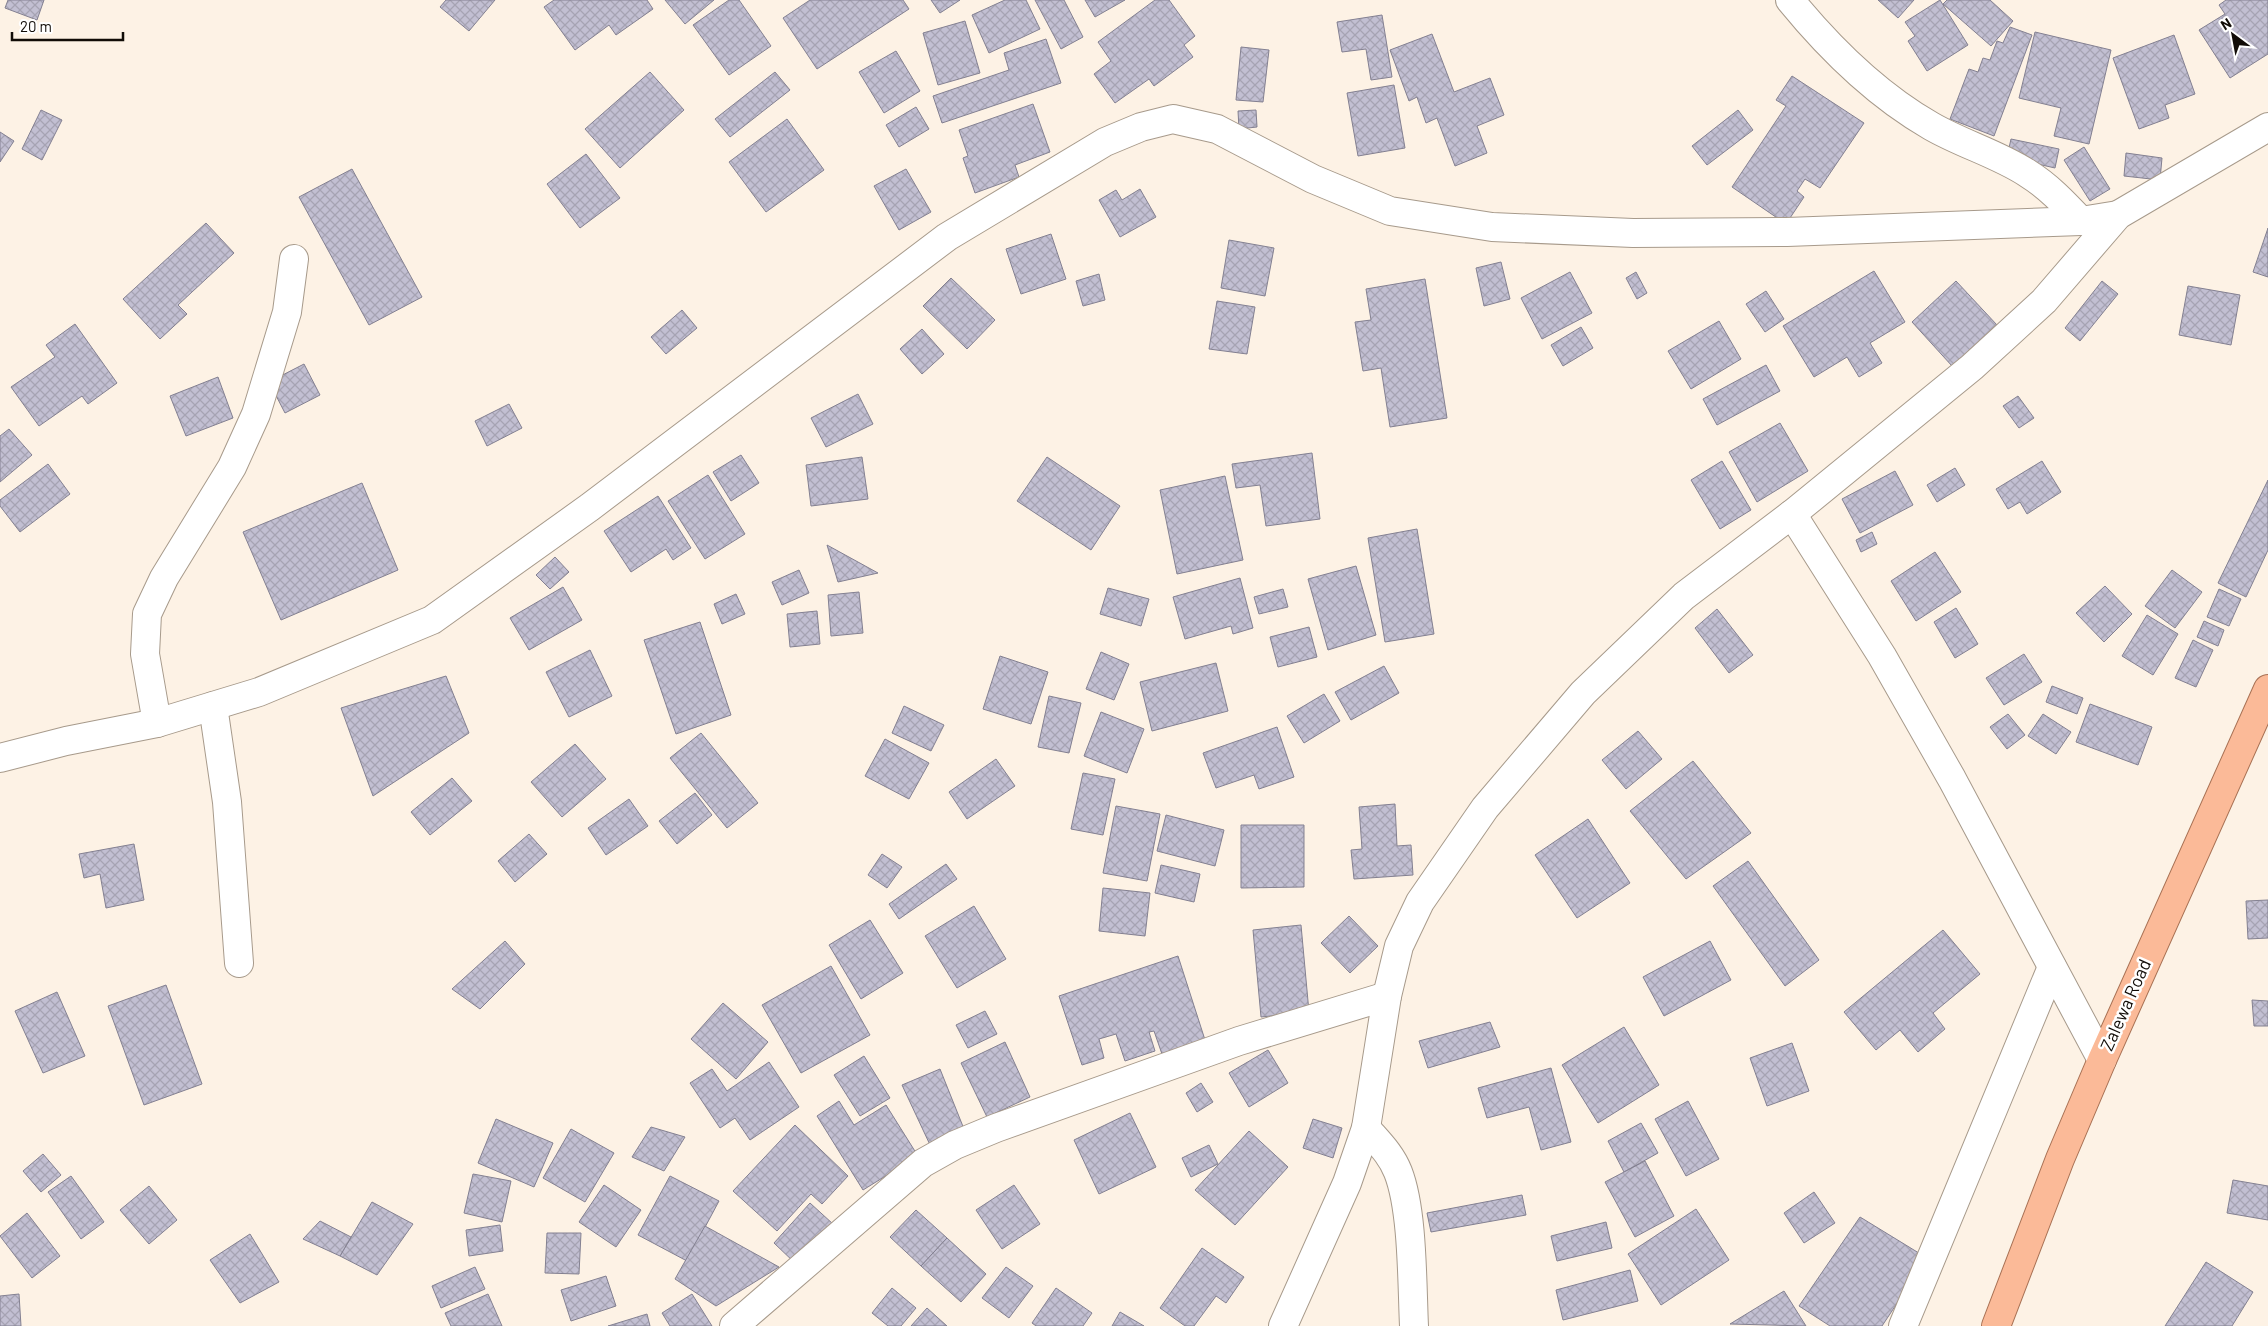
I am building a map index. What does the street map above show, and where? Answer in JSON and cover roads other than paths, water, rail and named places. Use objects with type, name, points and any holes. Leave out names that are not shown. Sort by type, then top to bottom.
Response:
[{"type":"highway","name":"Zalewa Road","points":[[1998,1325],[2060,1159],[2102,1060],[2268,689]]},
{"type":"street","points":[[1790,0],[1862,76],[1900,107],[1933,127],[2026,172],[2048,187],[2081,220]]},
{"type":"street","points":[[0,758],[66,741],[157,722],[258,692],[432,620],[590,507],[947,237],[1105,142],[1141,127],[1173,119],[1217,129],[1313,179],[1390,211],[1492,227],[1633,233],[1777,232],[2081,220],[2118,215]]},
{"type":"street","points":[[1283,1326],[1347,1183],[1366,1128],[1387,996],[1399,946],[1420,902],[1485,808],[1583,693],[1684,596],[1792,514],[1972,367],[2044,301],[2118,215],[2268,127]]},
{"type":"street","points":[[157,722],[145,654],[147,614],[164,578],[232,467],[256,414],[287,312],[294,259]]},
{"type":"street","points":[[1792,514],[1887,664],[1952,779],[2102,1060]]},
{"type":"street","points":[[213,706],[227,802],[239,963]]},
{"type":"street","points":[[1903,1326],[2052,967]]},
{"type":"street","points":[[734,1326],[923,1163],[955,1145],[996,1128],[1239,1041],[1387,996]]},
{"type":"street","points":[[1366,1128],[1388,1153],[1398,1172],[1404,1194],[1414,1326]]}]
